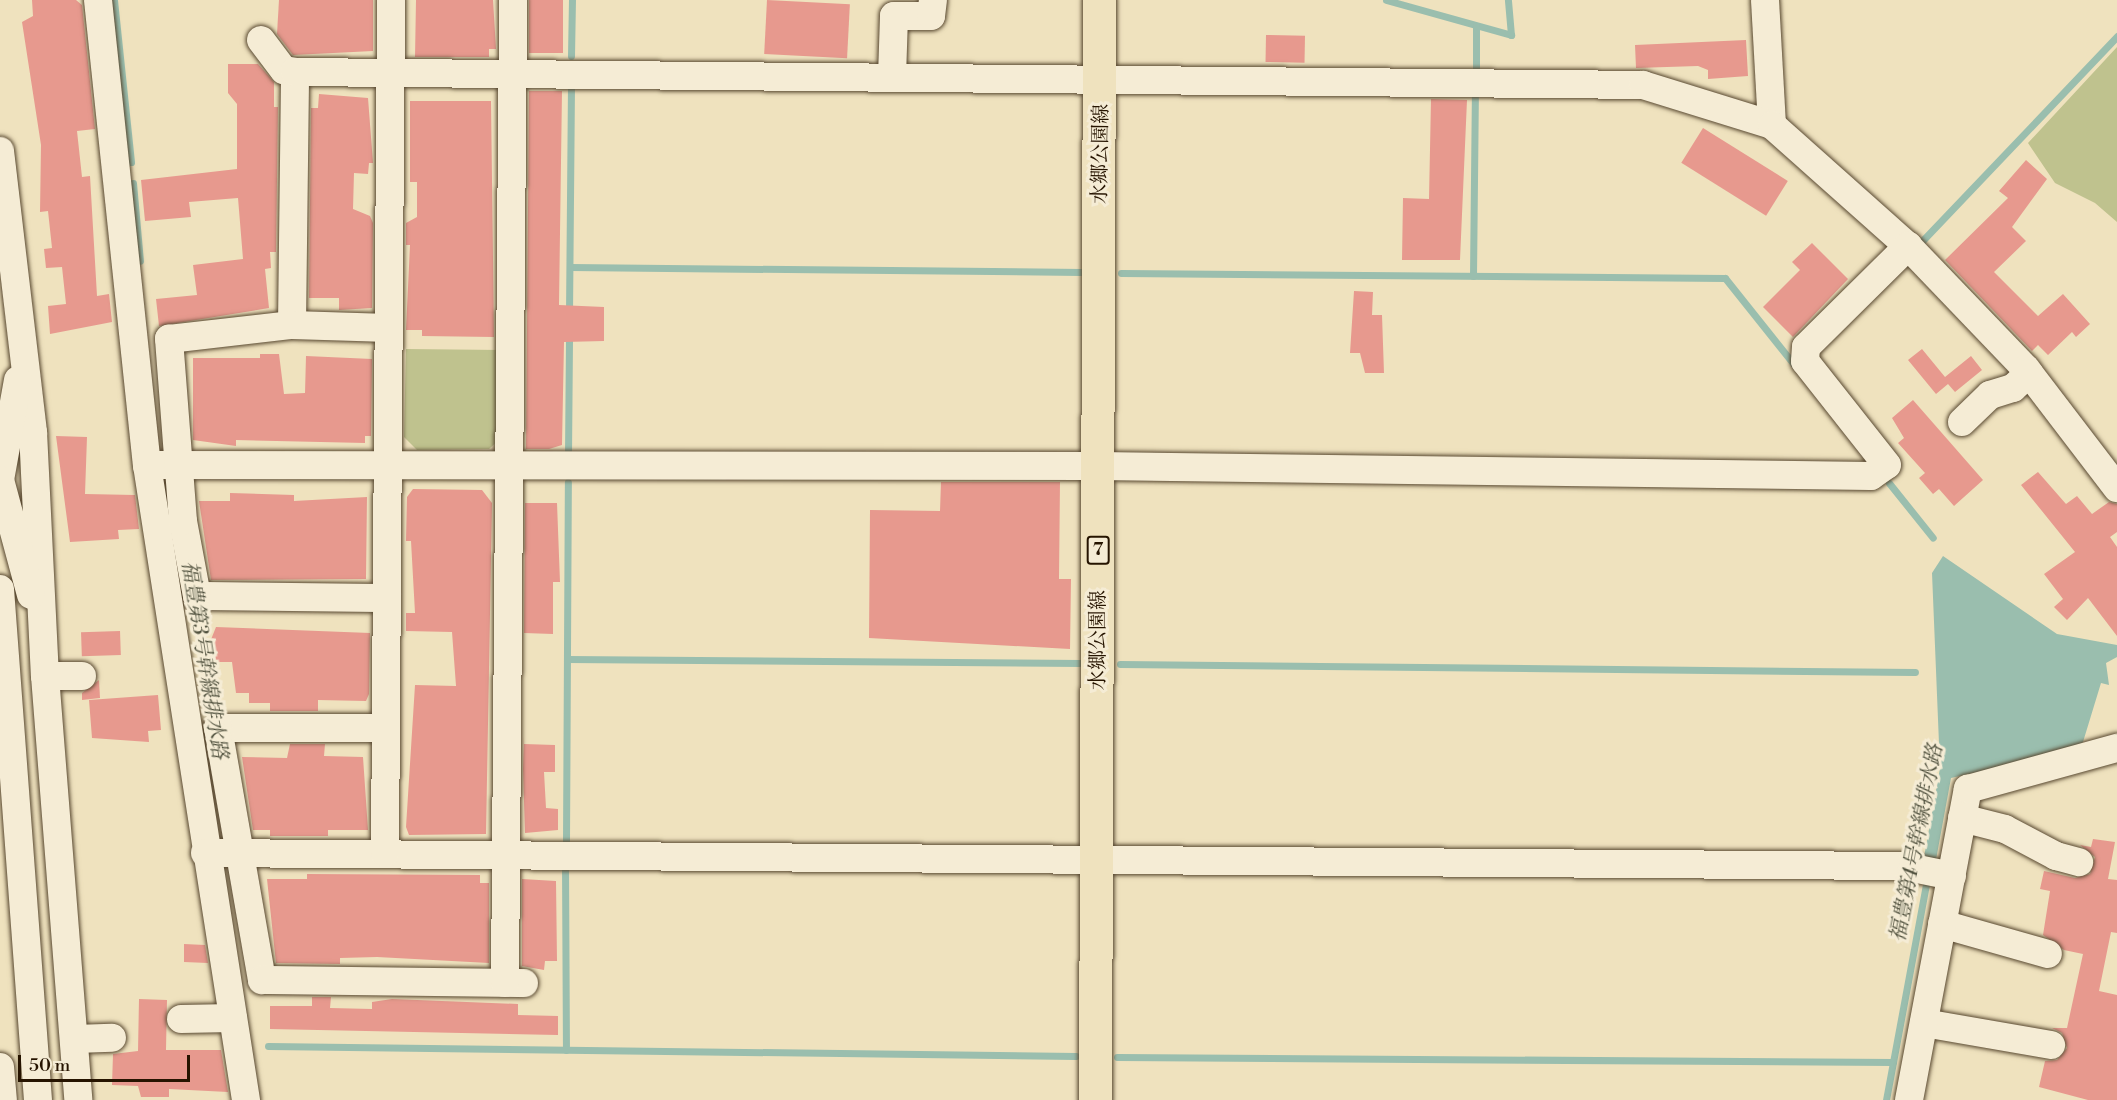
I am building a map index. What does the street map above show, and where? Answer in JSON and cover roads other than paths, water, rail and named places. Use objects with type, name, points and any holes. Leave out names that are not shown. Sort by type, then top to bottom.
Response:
[{"type":"main road","name":"水郷公園線","points":[[1095,1100],[1102,79],[1099,0]]},
{"type":"street","points":[[98,0],[147,465],[205,853],[246,1100]]},
{"type":"street","points":[[385,853],[391,0]]},
{"type":"street","points":[[386,728],[218,728],[262,980],[515,983],[506,854],[513,0]]},
{"type":"street","points":[[892,77],[894,16],[932,16],[933,0]]},
{"type":"street","points":[[1765,0],[1772,124]]},
{"type":"street","points":[[261,40],[284,70],[295,72],[512,72],[1643,85],[1772,124],[1908,246],[2029,373],[2116,486]]},
{"type":"street","points":[[292,325],[295,72]]},
{"type":"street","points":[[0,151],[22,367],[33,432],[45,676],[78,1100]]},
{"type":"street","points":[[147,465],[508,468],[568,463],[1098,466],[1871,476],[1887,465],[1805,361],[1806,347],[1908,246]]},
{"type":"street","points":[[387,598],[197,596],[183,521],[181,465],[169,339],[292,325],[389,328]]},
{"type":"street","points":[[22,367],[0,480],[42,623]]},
{"type":"street","points":[[1962,422],[1990,395],[2013,388],[2029,373]]},
{"type":"street","points":[[33,432],[56,459]]},
{"type":"street","points":[[0,589],[38,1100]]},
{"type":"street","points":[[45,676],[82,676]]},
{"type":"street","points":[[1910,1100],[1942,924],[1947,875],[1968,789],[2117,748]]},
{"type":"street","points":[[1962,818],[2005,829],[2056,856],[2079,862]]},
{"type":"street","points":[[205,853],[1098,858],[1914,868],[1947,875]]},
{"type":"street","points":[[1942,924],[2048,954]]},
{"type":"street","points":[[182,1019],[233,1018]]},
{"type":"street","points":[[1924,1023],[2050,1045]]},
{"type":"street","points":[[75,1039],[112,1038]]},
{"type":"street","points":[[0,1067],[3,1100]]},
{"type":"waterway","name":"福豊第3号幹線排水路","points":[[114,0],[131,162]]},
{"type":"waterway","points":[[571,56],[572,0]]},
{"type":"waterway","points":[[1386,0],[1511,35],[1508,0]]},
{"type":"waterway","points":[[1476,26],[1476,69]]},
{"type":"waterway","points":[[1923,240],[2117,36]]},
{"type":"waterway","points":[[569,314],[571,83]]},
{"type":"waterway","points":[[1473,276],[1475,94]]},
{"type":"waterway","name":"福豊第3号幹線排水路","points":[[133,183],[140,261]]},
{"type":"waterway","points":[[570,267],[1082,272]]},
{"type":"waterway","points":[[1121,273],[1725,278],[1796,367]]},
{"type":"waterway","points":[[568,455],[569,334]]},
{"type":"waterway","points":[[566,841],[568,482]]},
{"type":"waterway","points":[[1889,483],[1933,538]]},
{"type":"waterway","points":[[567,659],[1081,663]]},
{"type":"waterway","points":[[1120,664],[1915,672]]},
{"type":"waterway","points":[[565,865],[566,1050]]},
{"type":"waterway","name":"福豊第4号幹線排水路","points":[[1886,1100],[1927,878]]},
{"type":"waterway","points":[[268,1046],[1076,1056]]},
{"type":"waterway","points":[[1117,1057],[1893,1062]]}]
